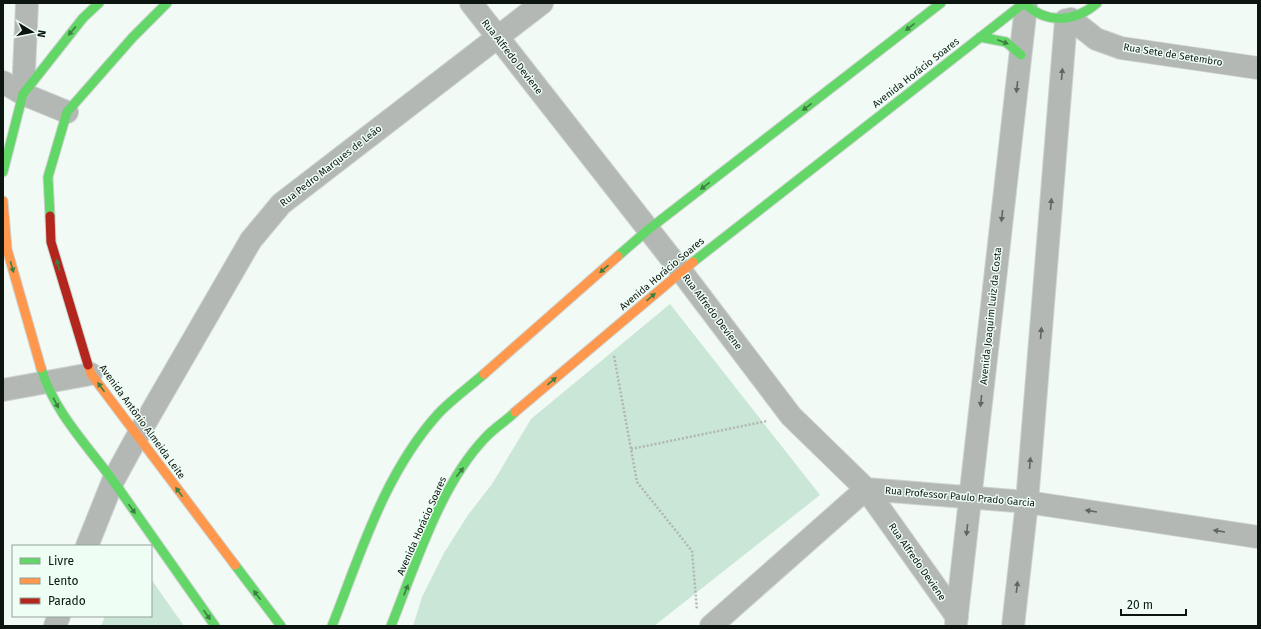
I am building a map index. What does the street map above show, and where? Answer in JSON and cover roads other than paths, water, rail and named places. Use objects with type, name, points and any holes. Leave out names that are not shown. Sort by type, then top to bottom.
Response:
[{"type":"street","points":[[3,172],[23,94],[27,3]]},
{"type":"street","points":[[23,94],[49,59],[83,18],[99,3]]},
{"type":"street","name":"Avenida Antônio Almeida Leite","points":[[167,3],[133,37],[67,112],[48,177],[51,242],[91,374],[281,626]]},
{"type":"street","name":"Rua Alfredo Deviene","points":[[471,3],[496,38],[649,229],[791,416],[866,489],[956,622]]},
{"type":"street","name":"Rua Pedro Marques de Leão","points":[[87,545],[113,481],[137,436],[251,240],[281,204],[542,3]]},
{"type":"street","points":[[332,626],[384,494],[410,451],[438,414],[649,229],[941,3]]},
{"type":"street","points":[[1025,4],[1038,14],[1052,19],[1069,19],[1090,11],[1097,3]]},
{"type":"street","name":"Avenida Horácio Soares","points":[[392,626],[427,537],[454,479],[486,438],[681,271],[980,37],[1025,4]]},
{"type":"street","name":"Avenida Joaquim Luiz da Costa","points":[[956,622],[1021,55],[1025,4]]},
{"type":"street","points":[[1013,626],[1027,502],[1069,19]]},
{"type":"street","name":"Rua Sete de Setembro","points":[[1069,19],[1096,40],[1121,48],[1258,68]]},
{"type":"street","points":[[980,37],[1006,42],[1021,55]]},
{"type":"street","points":[[3,82],[23,94],[67,112]]},
{"type":"street","points":[[3,201],[7,248],[46,384],[59,409],[113,481],[215,626]]},
{"type":"street","points":[[3,390],[46,384],[91,374]]},
{"type":"street","points":[[704,618],[866,489]]},
{"type":"street","name":"Rua Professor Paulo Prado Garcia","points":[[866,489],[1027,502],[1258,537]]}]
